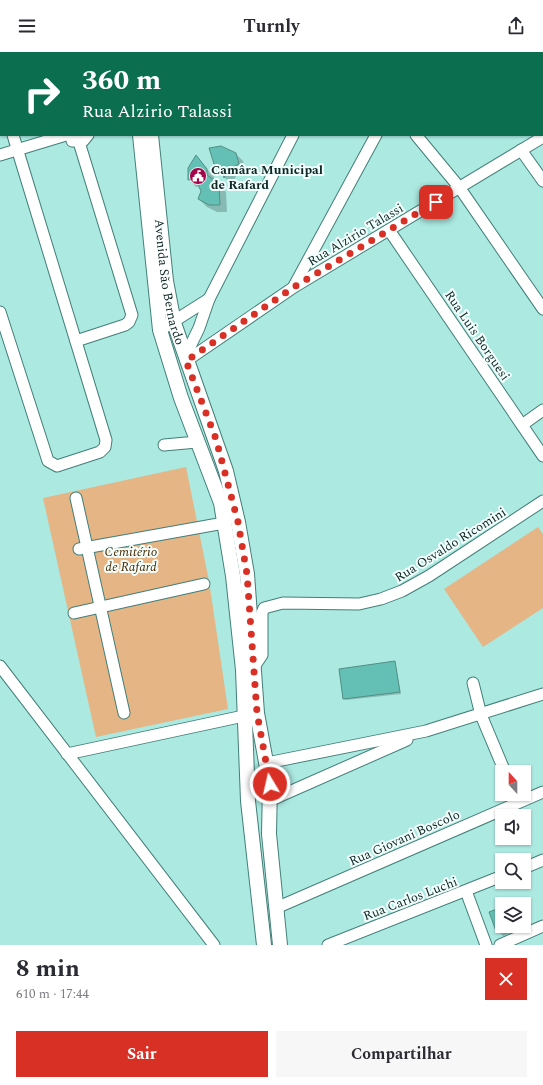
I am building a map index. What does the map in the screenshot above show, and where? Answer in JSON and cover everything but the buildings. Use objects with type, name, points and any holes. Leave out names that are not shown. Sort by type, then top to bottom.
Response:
[{"type":"main road","name":"Avenida São Bernardo","points":[[140,136],[153,276],[160,330],[181,398],[218,496],[224,523],[240,575],[254,667],[248,772],[248,801],[264,945]]},
{"type":"main road","name":"Avenida São Bernardo","points":[[151,136],[166,281],[174,323],[185,359],[216,439],[238,522],[240,575],[251,714],[267,763],[271,800],[269,834],[280,945]]},
{"type":"main road","points":[[197,442],[216,439]]},
{"type":"main road","points":[[248,772],[267,763]]},
{"type":"main road","points":[[248,801],[271,800]]},
{"type":"street","points":[[0,312],[46,458],[50,464],[57,466],[100,452],[106,444],[76,341],[16,150],[13,136]]},
{"type":"street","points":[[0,155],[63,136]]},
{"type":"street","points":[[67,136],[72,140],[79,142]]},
{"type":"street","points":[[79,142],[87,136]]},
{"type":"street","points":[[185,359],[209,299],[292,136]]},
{"type":"street","points":[[294,287],[375,136]]},
{"type":"street","points":[[417,136],[459,187],[543,309]]},
{"type":"street","name":"Rua Alzirio Talassi","points":[[185,359],[294,287],[543,137]]},
{"type":"street","points":[[76,341],[125,325],[130,322],[132,315],[79,142]]},
{"type":"street","points":[[521,150],[543,181]]},
{"type":"street","name":"Rua Luis Borguesi","points":[[388,230],[543,456]]},
{"type":"street","points":[[160,330],[174,323],[209,299]]},
{"type":"street","points":[[522,425],[543,410]]},
{"type":"street","points":[[164,445],[197,442]]},
{"type":"street","points":[[76,498],[83,548],[100,607],[124,713]]},
{"type":"street","name":"Rua Osvaldo Ricomini","points":[[254,667],[262,655],[262,613],[264,608],[283,603],[359,604],[381,599],[402,591],[429,576],[543,501]]},
{"type":"street","points":[[83,548],[224,523]]},
{"type":"street","points":[[74,613],[204,584]]},
{"type":"street","points":[[0,666],[214,945]]},
{"type":"street","points":[[473,683],[481,714],[502,765]]},
{"type":"street","points":[[271,800],[426,732],[542,696]]},
{"type":"street","points":[[67,754],[251,714]]},
{"type":"street","points":[[267,763],[426,732]]},
{"type":"street","name":"Rua Giovani Boscolo","points":[[531,795],[543,792]]},
{"type":"street","name":"Rua Giovani Boscolo","points":[[276,908],[509,801]]},
{"type":"street","points":[[531,865],[543,860]]},
{"type":"street","name":"Rua Carlos Luchi","points":[[328,945],[495,879]]},
{"type":"street","points":[[466,891],[486,945]]},
{"type":"street","points":[[500,945],[543,926]]},
{"type":"green space","name":"Cemitério de Rafard","points":[[186,467],[209,581],[228,709],[96,737],[43,498]]},
{"type":"green space","points":[[538,527],[543,534],[543,608],[483,647],[444,589]]},
{"type":"place","name":"Camâra Municipal de Rafard","points":[[198,176]]},
{"type":"route","points":[[270,784],[257,713],[247,574],[238,522],[226,471],[216,439],[186,361],[294,287],[436,202]]}]
